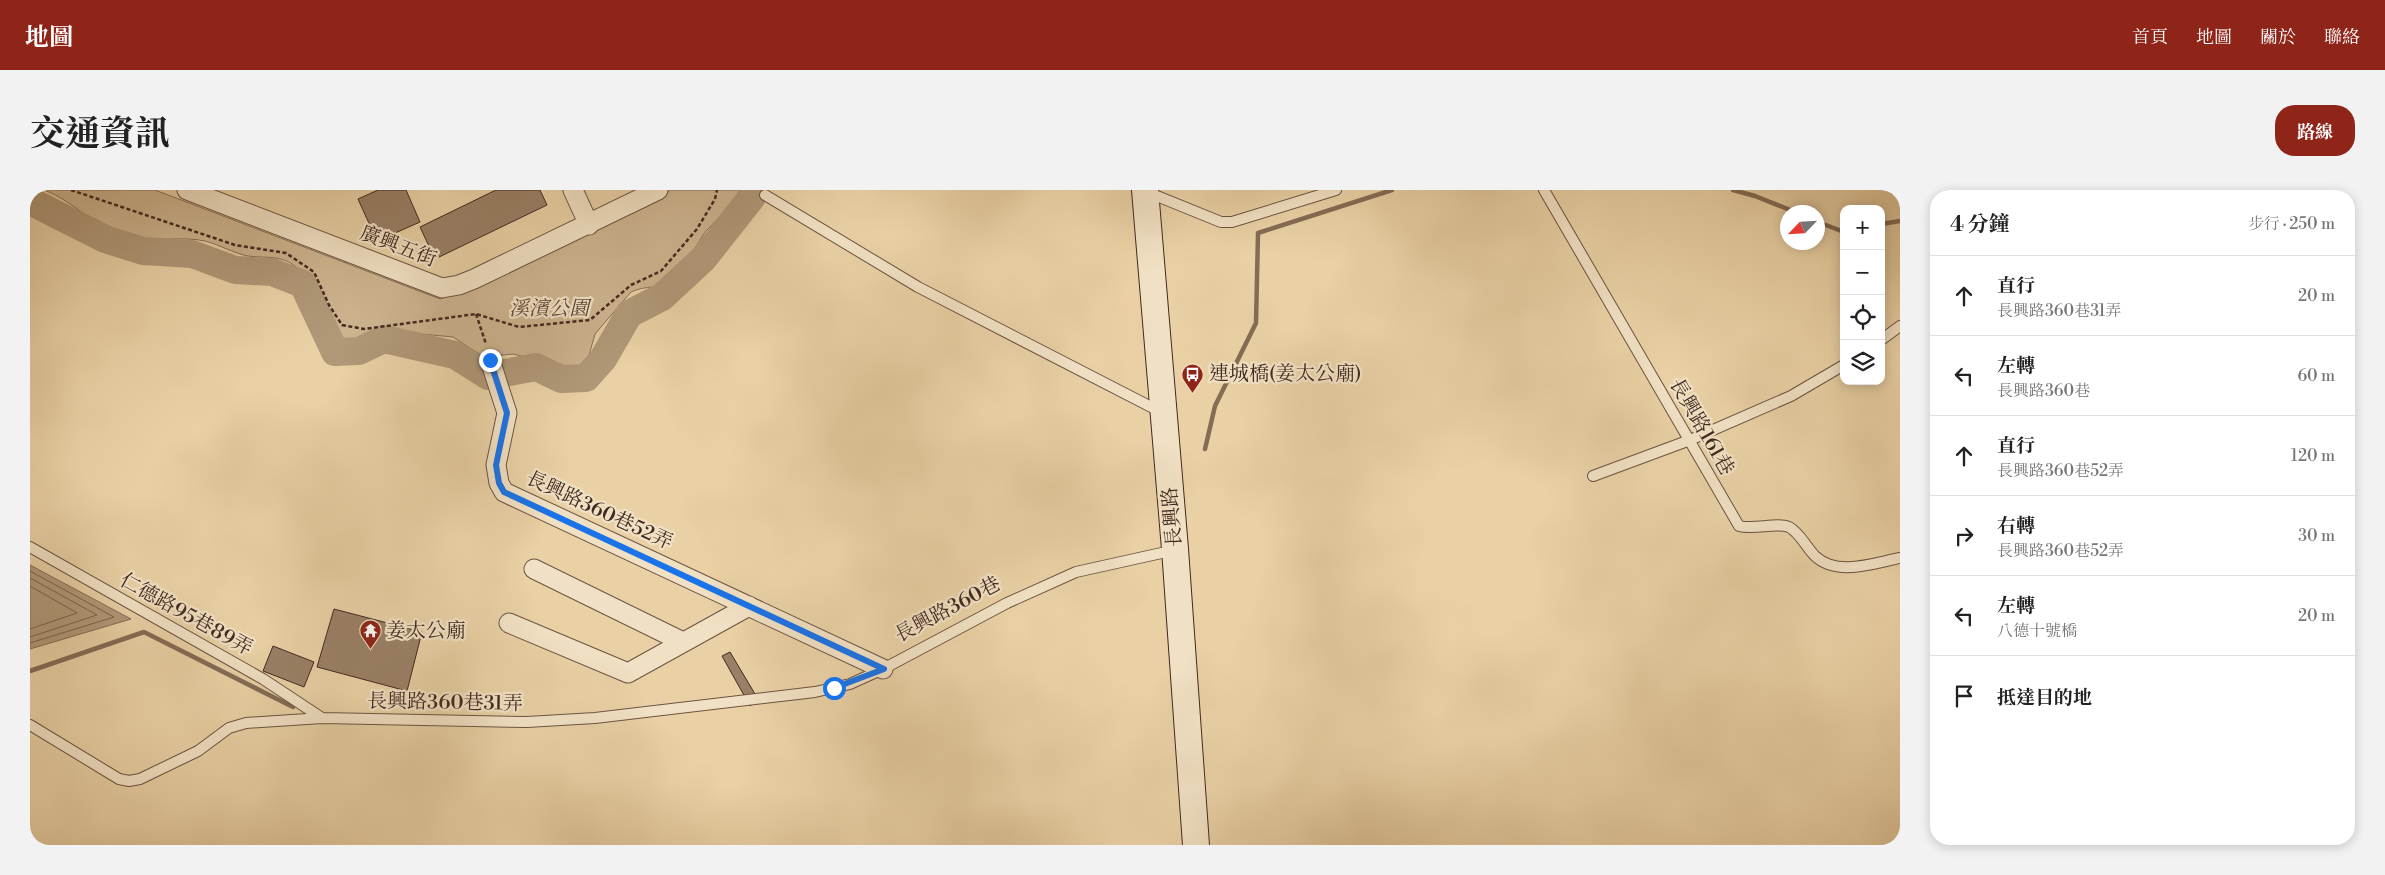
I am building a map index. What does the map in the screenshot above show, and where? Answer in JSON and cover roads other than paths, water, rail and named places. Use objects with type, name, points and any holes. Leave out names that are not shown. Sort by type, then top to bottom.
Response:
[{"type":"main road","name":"長興路","points":[[1145,191],[1175,549],[1196,845]]},
{"type":"street","points":[[573,190],[589,225]]},
{"type":"street","name":"廣興五街","points":[[195,192],[442,288],[459,285],[474,279],[658,190]]},
{"type":"street","name":"長興路360巷52弄","points":[[490,360],[507,413],[496,465],[499,483],[504,492],[749,606]]},
{"type":"street","points":[[534,570],[683,642]]},
{"type":"street","points":[[509,623],[628,673],[749,606]]},
{"type":"street","name":"長興路360巷","points":[[749,606],[884,669]]},
{"type":"lane","points":[[1145,191],[1221,222],[1232,222],[1336,190]]},
{"type":"lane","name":"長興路161巷","points":[[1544,190],[1739,526],[1750,529],[1781,525],[1790,528],[1816,557],[1826,563],[1850,568],[1900,558]]},
{"type":"lane","points":[[765,195],[918,287],[1164,414]]},
{"type":"lane","points":[[1885,337],[1900,326]]},
{"type":"lane","points":[[1593,476],[1690,440],[1791,396],[1840,367]]},
{"type":"lane","name":"仁德路95巷89弄","points":[[30,547],[263,678],[322,718]]},
{"type":"lane","name":"長興路360巷","points":[[884,669],[1007,603],[1076,572],[1175,549]]},
{"type":"lane","name":"長興路360巷31弄","points":[[30,725],[119,779],[129,781],[140,779],[198,750],[229,728],[259,722],[322,718],[527,722],[595,718],[815,692],[850,684],[884,669]]},
{"type":"water","points":[[30,565],[131,619],[30,649]]},
{"type":"waterway","points":[[30,201],[105,239],[143,251],[192,254],[235,270],[272,272],[303,284],[335,352],[359,351],[384,339],[455,355],[488,376],[536,367],[561,379],[586,378],[603,359],[629,314],[662,297],[703,259],[752,197],[752,190]]},
{"type":"waterway","points":[[1205,449],[1215,406],[1256,323],[1258,233],[1392,190]]},
{"type":"waterway","points":[[1733,190],[1780,206]]},
{"type":"waterway","points":[[1885,223],[1900,221]]},
{"type":"waterway","points":[[1825,225],[1840,230]]},
{"type":"waterway","points":[[30,671],[144,632],[293,707]]},
{"type":"place","name":"連城橋(姜太公廟)","points":[[1193,393]]},
{"type":"place","name":"姜太公廟","points":[[370,650]]},
{"type":"park label","name":"溪濱公園","points":[[549,309]]}]
